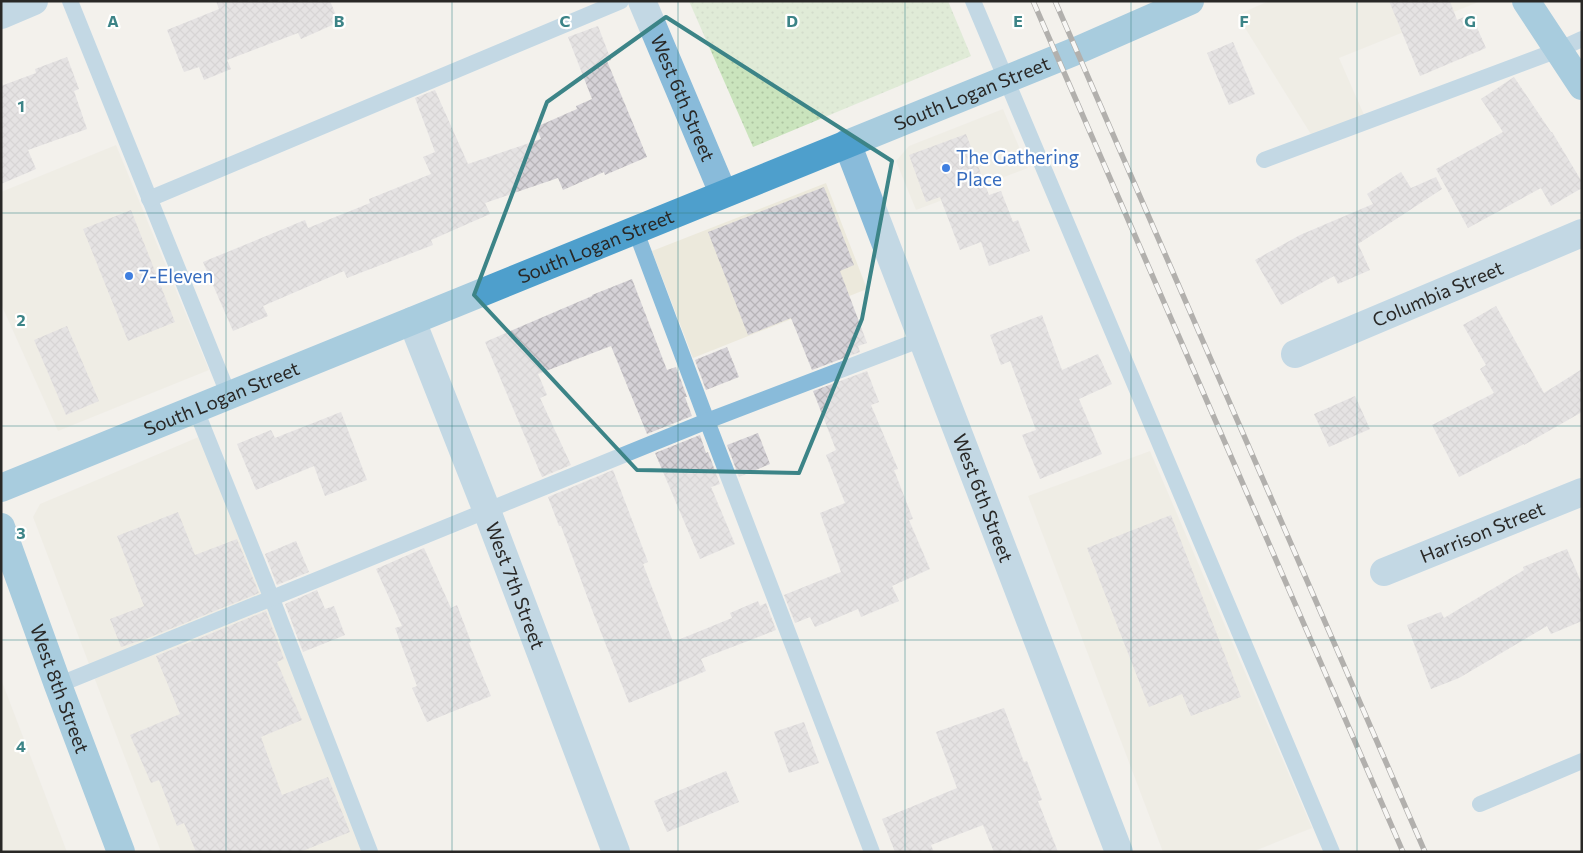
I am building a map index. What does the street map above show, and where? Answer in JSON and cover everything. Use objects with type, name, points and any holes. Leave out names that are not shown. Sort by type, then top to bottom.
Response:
[{"type":"street","points":[[1,15],[34,1]]},
{"type":"street","name":"West 6th Street","points":[[642,1],[723,193]]},
{"type":"street","name":"South Logan Street","points":[[1,488],[1076,51],[1190,1]]},
{"type":"street","points":[[1526,1],[1570,44],[1582,86]]},
{"type":"street","name":"West 6th Street","points":[[846,144],[1119,852]]},
{"type":"street","name":"Columbia Street","points":[[1295,354],[1582,233]]},
{"type":"street","name":"West 7th Street","points":[[412,321],[487,511],[616,852]]},
{"type":"street","name":"Harrison Street","points":[[1384,572],[1582,492]]},
{"type":"street","name":"West 8th Street","points":[[1,527],[121,852]]},
{"type":"lane","points":[[70,1],[229,396]]},
{"type":"lane","points":[[149,199],[620,1]]},
{"type":"lane","points":[[972,1],[1332,852]]},
{"type":"lane","points":[[1264,160],[1570,44]]},
{"type":"lane","points":[[635,229],[872,852]]},
{"type":"lane","points":[[58,685],[707,421],[922,339]]},
{"type":"lane","points":[[196,410],[370,852]]},
{"type":"lane","points":[[1480,804],[1582,761]]},
{"type":"highlighted area","points":[[666,17],[892,161],[862,319],[799,473],[637,470],[474,295],[547,102]]},
{"type":"shaded area","points":[[1269,1],[1481,1],[1339,58],[1365,117],[1312,136],[1237,15]]},
{"type":"shaded area","points":[[1003,109],[1028,168],[916,210],[896,161],[909,146]]},
{"type":"shaded area","points":[[116,145],[209,370],[58,431],[1,304],[1,192]]},
{"type":"shaded area","points":[[826,183],[867,289],[693,358],[652,251]]},
{"type":"shaded area","points":[[201,436],[265,594],[89,664],[33,517],[40,504]]},
{"type":"shaded area","points":[[1150,451],[1312,828],[1252,852],[1163,852],[1028,496]]},
{"type":"shaded area","points":[[269,607],[362,852],[161,852],[94,677]]},
{"type":"shaded area","points":[[1,679],[67,852],[1,852]]},
{"type":"green space","points":[[689,1],[948,1],[971,56],[753,147]]},
{"type":"building","points":[[216,1],[330,1],[339,22],[301,39],[298,33],[227,60],[231,69],[204,80],[199,67],[184,72],[167,30],[219,9]]},
{"type":"building","points":[[1389,1],[1450,1],[1457,20],[1471,14],[1486,48],[1420,76]]},
{"type":"building","points":[[598,26],[611,60],[607,61],[647,157],[605,175],[604,172],[563,190],[558,178],[485,203],[490,214],[431,240],[433,245],[347,278],[344,271],[263,306],[268,316],[233,331],[203,262],[305,220],[308,228],[370,203],[369,199],[431,174],[423,157],[435,152],[415,98],[435,90],[468,164],[541,139],[536,127],[577,109],[576,106],[592,99],[568,37]]},
{"type":"building","points":[[1233,42],[1255,94],[1229,105],[1207,53]]},
{"type":"building","points":[[67,57],[79,89],[74,91],[87,129],[28,150],[36,169],[1,184],[1,86],[36,73],[35,69]]},
{"type":"building","points":[[1514,77],[1552,132],[1582,182],[1582,188],[1551,206],[1541,188],[1468,228],[1436,169],[1503,132],[1481,99]]},
{"type":"building","points":[[966,134],[989,195],[1001,191],[1013,222],[1018,220],[1030,251],[989,266],[981,242],[960,250],[940,197],[926,202],[909,155]]},
{"type":"building","points":[[1401,172],[1411,188],[1436,177],[1442,189],[1358,244],[1370,270],[1338,284],[1334,276],[1281,305],[1255,260],[1300,235],[1373,204],[1367,194]]},
{"type":"building","points":[[824,187],[854,265],[840,271],[867,343],[858,346],[860,352],[812,370],[791,318],[748,335],[708,232]]},
{"type":"building","name":"7-Eleven","points":[[131,210],[175,322],[128,341],[83,229]]},
{"type":"building","points":[[632,279],[667,370],[676,367],[692,416],[647,434],[611,346],[538,374],[547,395],[540,398],[571,465],[542,477],[485,342]]},
{"type":"building","points":[[1496,306],[1544,393],[1582,369],[1582,412],[1524,445],[1459,477],[1432,425],[1494,393],[1480,369],[1486,365],[1463,325]]},
{"type":"building","points":[[1042,315],[1062,370],[1098,354],[1112,384],[1079,399],[1102,454],[1040,479],[1022,435],[1036,430],[1010,361],[1001,365],[990,335]]},
{"type":"building","points":[[67,326],[99,401],[66,415],[34,340]]},
{"type":"building","points":[[727,347],[739,377],[706,390],[695,360]]},
{"type":"building","points":[[867,371],[879,402],[871,405],[898,469],[894,470],[913,519],[909,520],[930,569],[892,586],[899,601],[861,617],[858,609],[815,627],[810,617],[795,623],[784,595],[841,572],[820,513],[845,503],[826,455],[836,450],[813,391]]},
{"type":"building","points":[[1355,396],[1370,429],[1329,447],[1314,414]]},
{"type":"building","points":[[341,412],[367,480],[325,496],[314,466],[256,490],[237,444],[271,430],[275,438]]},
{"type":"building","points":[[758,433],[770,464],[739,477],[727,445]]},
{"type":"building","points":[[700,435],[720,484],[711,487],[735,544],[700,559],[655,453]]},
{"type":"building","points":[[613,470],[648,562],[643,564],[673,642],[732,618],[730,613],[758,601],[760,606],[766,603],[776,630],[701,659],[706,671],[629,703],[548,497]]},
{"type":"building","points":[[178,512],[195,555],[237,539],[259,593],[121,647],[110,619],[144,606],[117,536]]},
{"type":"building","points":[[1171,515],[1241,697],[1191,716],[1182,694],[1149,707],[1087,548]]},
{"type":"building","points":[[296,541],[309,572],[277,585],[265,554]]},
{"type":"building","points":[[424,548],[451,608],[457,605],[471,642],[469,643],[491,696],[427,722],[412,688],[417,686],[395,628],[402,626],[376,569]]},
{"type":"building","points":[[1567,549],[1582,584],[1582,621],[1551,634],[1547,626],[1459,678],[1431,689],[1407,625],[1441,612],[1444,618],[1524,570],[1523,567]]},
{"type":"building","points":[[317,590],[325,609],[334,606],[345,635],[303,652],[285,604]]},
{"type":"building","points":[[266,611],[284,659],[277,662],[302,720],[261,737],[282,795],[328,777],[350,832],[300,852],[196,852],[184,823],[177,826],[159,780],[151,783],[130,735],[180,714],[156,656]]},
{"type":"building","points":[[1004,708],[1024,762],[1027,761],[1042,800],[1038,801],[1058,852],[994,852],[983,825],[931,845],[934,852],[895,852],[882,819],[957,788],[936,732]]},
{"type":"building","points":[[804,722],[819,763],[789,773],[774,732]]},
{"type":"building","points":[[726,771],[739,802],[667,832],[654,801]]},
{"type":"railway","points":[[1033,1],[1403,852]]},
{"type":"railway","points":[[1055,1],[1425,852]]},
{"type":"place","name":"The Gathering Place","points":[[946,168]]},
{"type":"place","name":"7-Eleven","points":[[129,276]]}]
